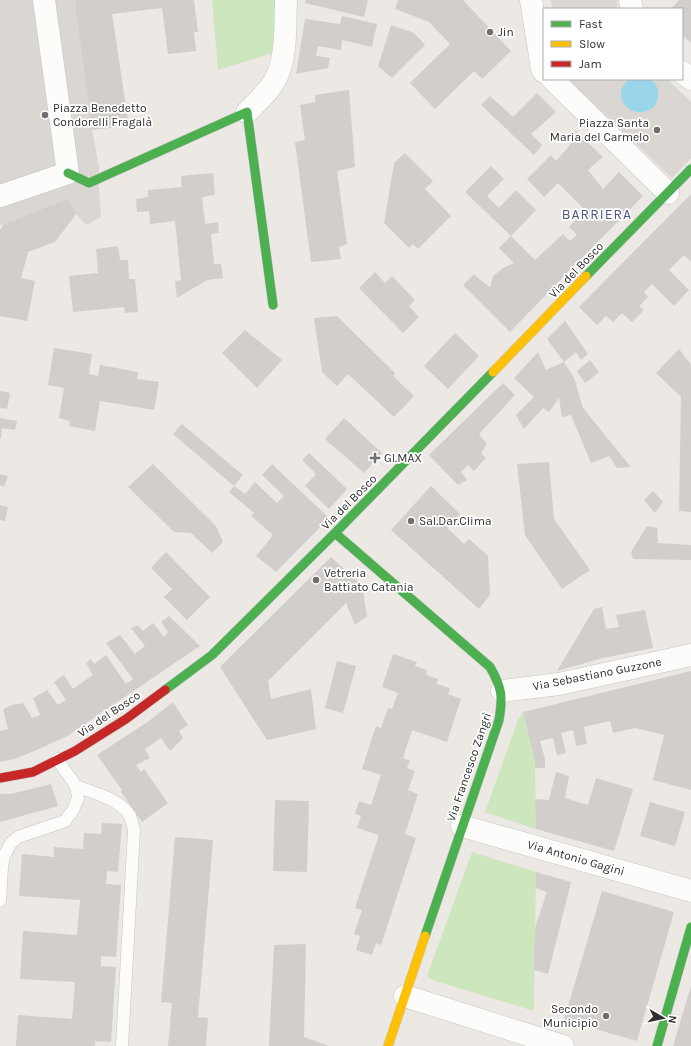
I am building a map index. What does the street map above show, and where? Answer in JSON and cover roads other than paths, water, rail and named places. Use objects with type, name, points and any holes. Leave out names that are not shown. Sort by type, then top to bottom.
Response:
[{"type":"main road","points":[[68,173],[89,183],[247,112],[273,305]]},
{"type":"main road","name":"Via del Bosco","points":[[0,778],[33,772],[75,751],[126,719],[212,655],[335,533],[691,169]]},
{"type":"main road","name":"Via Francesco Zangrì","points":[[335,533],[490,667],[498,680],[502,691],[502,704],[499,720],[388,1046]]},
{"type":"main road","points":[[657,1046],[691,927]]},
{"type":"street","points":[[0,196],[68,173],[44,0]]},
{"type":"street","points":[[247,112],[267,92],[277,78],[284,51],[286,0]]},
{"type":"street","points":[[531,0],[543,70]]},
{"type":"street","points":[[683,73],[691,79]]},
{"type":"street","points":[[553,80],[668,193]]},
{"type":"street","name":"Via Sebastiano Guzzone","points":[[502,691],[559,684],[691,655]]},
{"type":"street","name":"Via Antonio Gagini","points":[[462,826],[691,890]]},
{"type":"street","points":[[405,996],[563,1046]]},
{"type":"lane","points":[[0,900],[3,861],[11,843],[18,837],[64,820],[73,810],[78,798],[76,786],[58,759]]},
{"type":"lane","points":[[76,786],[117,802],[129,814],[134,831],[122,1046]]},
{"type":"water","points":[[629,80],[651,80],[658,90],[657,102],[652,108],[644,112],[630,109],[623,102],[621,97],[624,84]]},
{"type":"place","name":"Jin","points":[[490,32]]},
{"type":"place","name":"Piazza Benedetto Condorelli Fragalà","points":[[45,115]]},
{"type":"place","name":"Piazza Santa Maria del Carmelo","points":[[657,130]]},
{"type":"place","name":"GI.MAX","points":[[375,458]]},
{"type":"place","name":"Sal.Dar.Clima","points":[[411,521]]},
{"type":"place","name":"Vetreria Battiato Catania","points":[[316,580]]},
{"type":"place","name":"Secondo Municipio","points":[[606,1016]]},
{"type":"district","name":"BARRIERA","points":[[597,214]]}]
